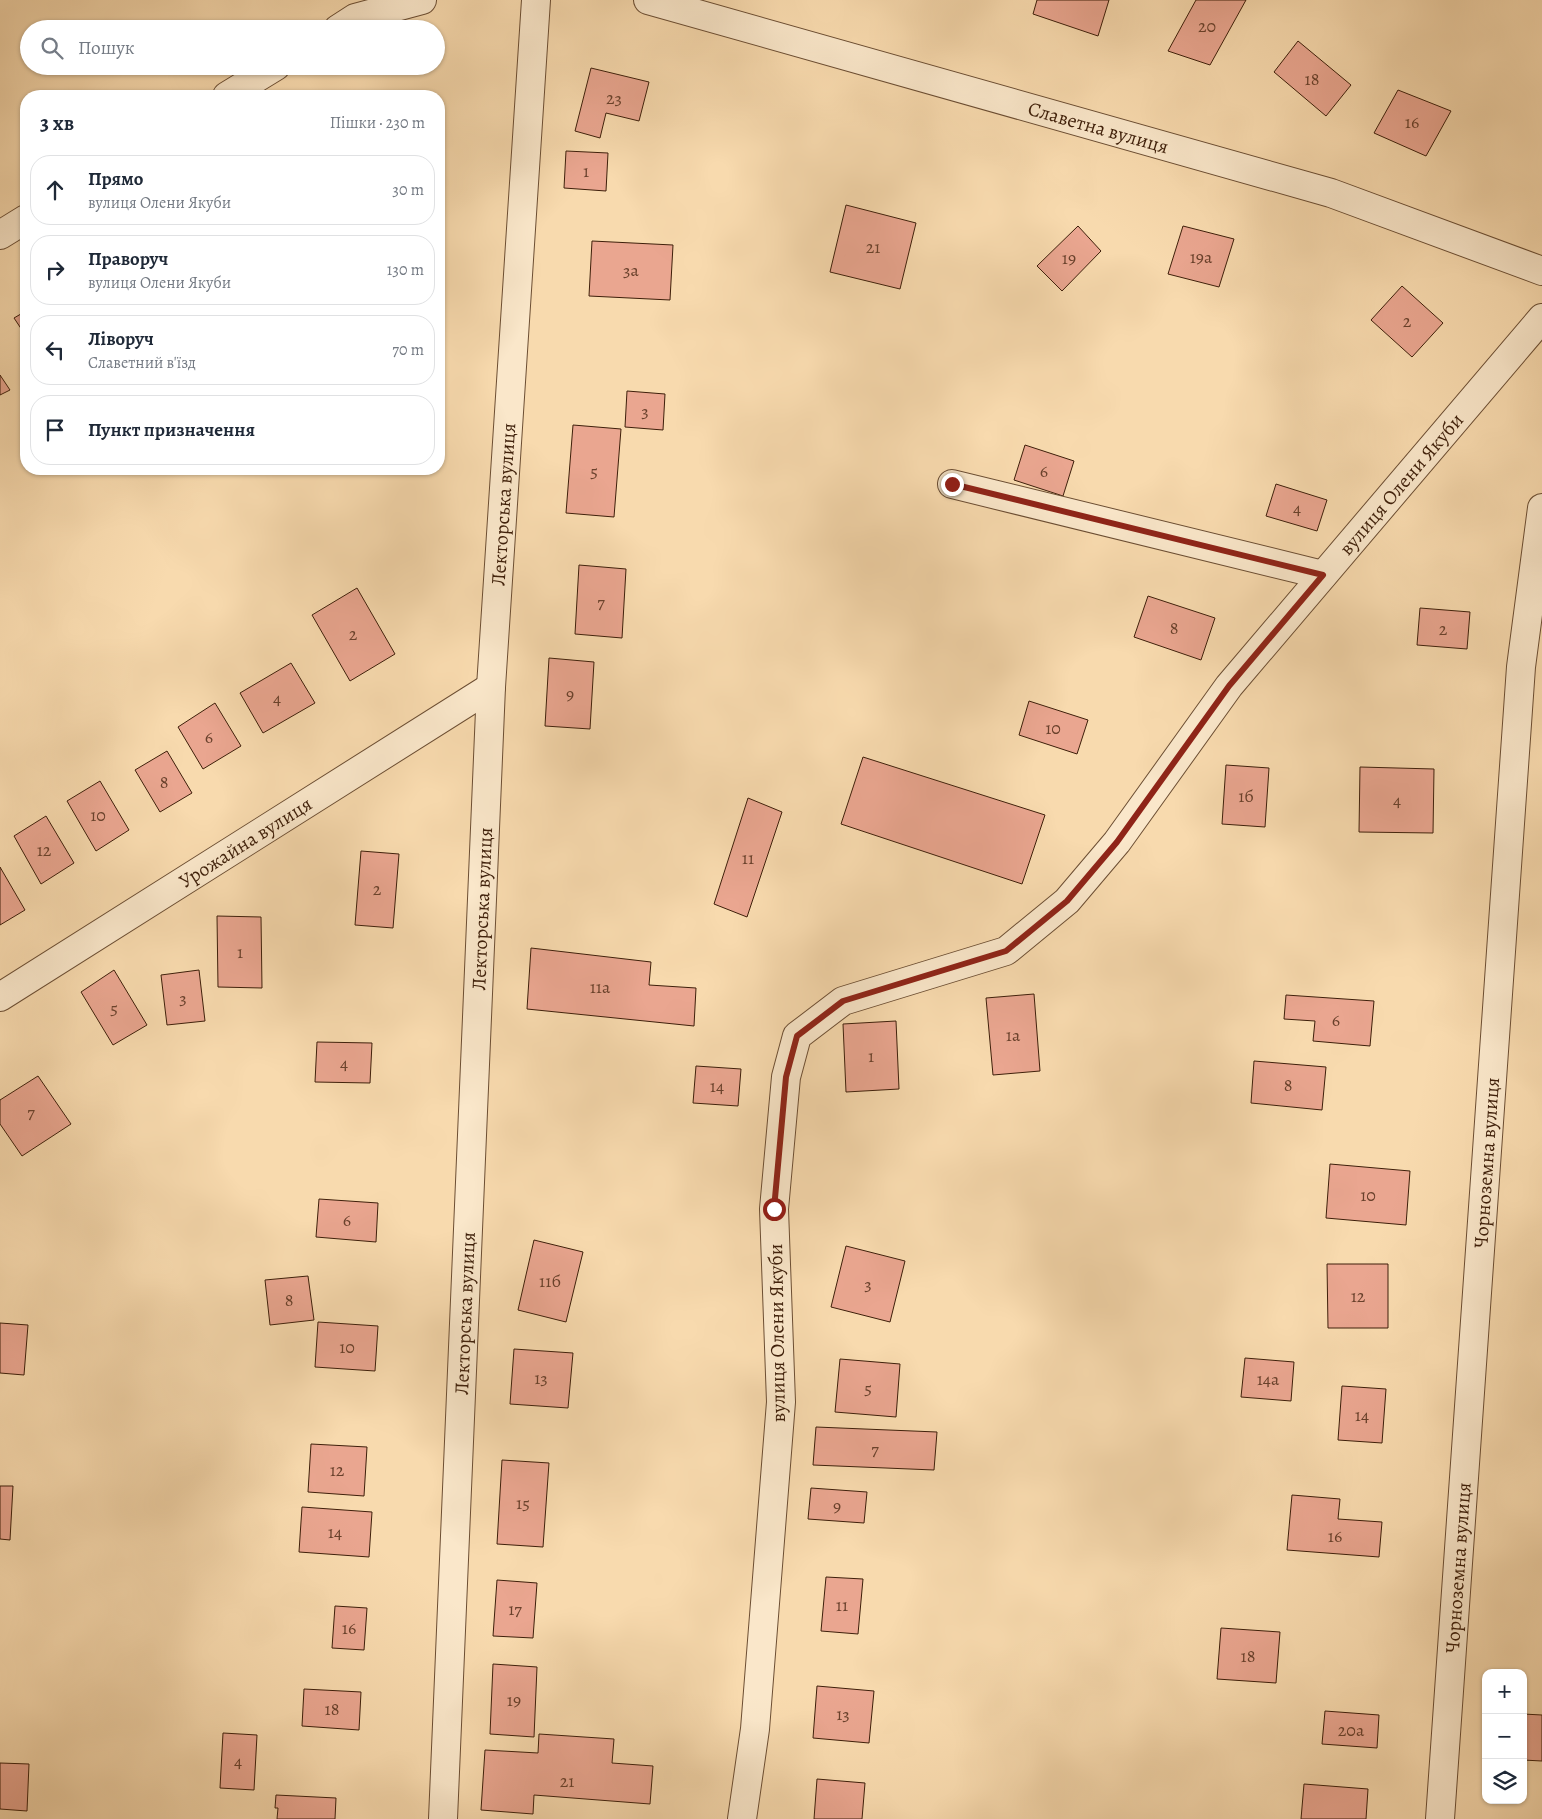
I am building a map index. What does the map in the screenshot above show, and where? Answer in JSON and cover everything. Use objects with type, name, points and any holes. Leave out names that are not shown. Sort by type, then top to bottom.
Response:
[{"type":"street","points":[[353,20],[422,0]]},
{"type":"street","name":"Лекторська вулиця","points":[[443,1819],[492,687],[536,0]]},
{"type":"street","name":"Славетна вулиця","points":[[648,0],[1331,193],[1542,271]]},
{"type":"street","points":[[237,90],[261,75]]},
{"type":"street","points":[[0,236],[20,223]]},
{"type":"street","name":"вулиця Олени Якуби","points":[[742,1819],[754,1730],[781,1402],[774,1209],[786,1077],[797,1036],[843,1001],[1006,951],[1067,901],[1117,842],[1229,686],[1542,318]]},
{"type":"street","points":[[952,484],[1323,575]]},
{"type":"street","name":"Чорноземна вулиця","points":[[1440,1819],[1521,667],[1542,508]]},
{"type":"street","name":"Урожайна вулиця","points":[[0,997],[492,687]]},
{"type":"building","points":[[1037,0],[1109,0],[1098,36],[1033,14]]},
{"type":"building","points":[[1196,0],[1246,0],[1210,65],[1168,51]]},
{"type":"building","points":[[1298,41],[1351,85],[1326,116],[1274,72]]},
{"type":"building","points":[[591,68],[649,82],[639,121],[606,113],[600,138],[575,131]]},
{"type":"building","points":[[1398,90],[1451,111],[1426,156],[1374,133]]},
{"type":"building","points":[[566,151],[608,153],[606,191],[564,188]]},
{"type":"building","points":[[846,205],[916,223],[900,289],[830,272]]},
{"type":"building","points":[[1078,226],[1101,251],[1062,291],[1037,266]]},
{"type":"building","points":[[1183,226],[1234,239],[1219,287],[1168,274]]},
{"type":"building","points":[[592,241],[673,245],[670,300],[589,296]]},
{"type":"building","points":[[1402,286],[1443,323],[1412,357],[1371,320]]},
{"type":"building","points":[[20,314],[20,327],[14,318]]},
{"type":"building","points":[[0,375],[10,390],[0,395]]},
{"type":"building","points":[[627,391],[665,394],[663,430],[625,427]]},
{"type":"building","points":[[573,425],[621,429],[614,517],[566,513]]},
{"type":"building","points":[[1025,445],[1074,461],[1063,496],[1014,480]]},
{"type":"building","points":[[1276,484],[1327,500],[1317,531],[1266,516]]},
{"type":"building","points":[[579,565],[626,569],[622,638],[575,634]]},
{"type":"building","points":[[357,588],[395,654],[350,681],[312,615]]},
{"type":"building","points":[[1148,596],[1215,618],[1201,660],[1134,637]]},
{"type":"building","points":[[1420,608],[1470,612],[1467,649],[1417,645]]},
{"type":"building","points":[[549,658],[594,662],[590,729],[545,726]]},
{"type":"building","points":[[291,663],[315,703],[263,733],[240,693]]},
{"type":"building","points":[[1029,701],[1088,720],[1077,754],[1019,735]]},
{"type":"building","points":[[215,703],[241,746],[203,769],[178,727]]},
{"type":"building","points":[[167,751],[192,793],[160,812],[135,770]]},
{"type":"building","points":[[863,757],[1045,815],[1022,884],[841,824]]},
{"type":"building","points":[[1226,765],[1269,768],[1265,827],[1222,824]]},
{"type":"building","points":[[1360,767],[1434,769],[1433,833],[1359,832]]},
{"type":"building","points":[[100,781],[129,830],[96,851],[67,801]]},
{"type":"building","points":[[748,798],[782,812],[747,917],[714,904]]},
{"type":"building","points":[[46,816],[74,863],[41,884],[14,836]]},
{"type":"building","points":[[361,851],[399,854],[393,928],[355,925]]},
{"type":"building","points":[[0,867],[25,910],[0,925]]},
{"type":"building","points":[[217,916],[261,917],[262,988],[218,987]]},
{"type":"building","points":[[531,948],[651,962],[649,985],[696,988],[694,1026],[527,1009]]},
{"type":"building","points":[[114,970],[147,1025],[113,1045],[81,992]]},
{"type":"building","points":[[199,970],[205,1021],[167,1025],[161,975]]},
{"type":"building","points":[[1034,994],[1040,1071],[993,1075],[986,998]]},
{"type":"building","points":[[1286,995],[1374,1001],[1370,1046],[1313,1041],[1315,1021],[1284,1019]]},
{"type":"building","points":[[896,1021],[899,1089],[846,1092],[843,1024]]},
{"type":"building","points":[[317,1042],[372,1043],[370,1083],[315,1082]]},
{"type":"building","points":[[1254,1061],[1326,1067],[1322,1110],[1251,1103]]},
{"type":"building","points":[[696,1066],[741,1069],[738,1106],[693,1103]]},
{"type":"building","points":[[38,1076],[71,1124],[22,1156],[0,1124],[0,1100]]},
{"type":"building","points":[[1330,1164],[1410,1171],[1406,1225],[1326,1218]]},
{"type":"building","points":[[319,1199],[378,1203],[376,1242],[316,1237]]},
{"type":"building","points":[[534,1240],[583,1252],[566,1322],[518,1310]]},
{"type":"building","points":[[846,1246],[905,1261],[890,1322],[831,1307]]},
{"type":"building","points":[[1327,1264],[1388,1264],[1388,1328],[1328,1328]]},
{"type":"building","points":[[308,1276],[314,1320],[270,1325],[265,1280]]},
{"type":"building","points":[[318,1322],[378,1326],[375,1371],[315,1367]]},
{"type":"building","points":[[0,1323],[28,1325],[24,1375],[0,1373]]},
{"type":"building","points":[[514,1349],[573,1353],[568,1408],[510,1404]]},
{"type":"building","points":[[1245,1358],[1294,1362],[1291,1401],[1241,1397]]},
{"type":"building","points":[[840,1359],[900,1364],[896,1417],[835,1412]]},
{"type":"building","points":[[1342,1386],[1386,1389],[1382,1443],[1338,1440]]},
{"type":"building","points":[[816,1427],[937,1432],[934,1470],[813,1465]]},
{"type":"building","points":[[311,1444],[367,1447],[364,1496],[308,1492]]},
{"type":"building","points":[[502,1460],[549,1463],[543,1547],[497,1544]]},
{"type":"building","points":[[0,1486],[13,1486],[10,1540],[0,1539]]},
{"type":"building","points":[[811,1488],[867,1492],[864,1523],[808,1519]]},
{"type":"building","points":[[1292,1495],[1340,1499],[1338,1519],[1382,1522],[1379,1557],[1287,1550]]},
{"type":"building","points":[[302,1507],[372,1512],[369,1557],[299,1552]]},
{"type":"building","points":[[826,1577],[863,1579],[858,1634],[821,1631]]},
{"type":"building","points":[[497,1580],[537,1583],[533,1638],[493,1636]]},
{"type":"building","points":[[335,1606],[367,1608],[364,1650],[332,1648]]},
{"type":"building","points":[[1221,1628],[1280,1632],[1276,1683],[1217,1679]]},
{"type":"building","points":[[493,1664],[537,1667],[534,1737],[490,1734]]},
{"type":"building","points":[[817,1686],[874,1691],[869,1743],[813,1738]]},
{"type":"building","points":[[304,1689],[361,1692],[359,1730],[302,1726]]},
{"type":"building","points":[[1325,1711],[1379,1715],[1377,1748],[1322,1744]]},
{"type":"building","points":[[1527,1714],[1542,1715],[1542,1761],[1527,1760]]},
{"type":"building","points":[[223,1733],[257,1735],[254,1790],[220,1788]]},
{"type":"building","points":[[539,1734],[614,1739],[612,1763],[653,1766],[650,1804],[534,1795],[533,1814],[481,1810],[485,1750],[538,1753]]},
{"type":"building","points":[[0,1763],[29,1764],[27,1811],[0,1809]]},
{"type":"building","points":[[817,1779],[865,1783],[862,1819],[814,1819]]},
{"type":"building","points":[[1304,1784],[1368,1789],[1366,1819],[1301,1819]]},
{"type":"building","points":[[276,1795],[336,1798],[335,1819],[277,1819],[278,1808],[275,1808]]},
{"type":"route","points":[[774,1209],[786,1077],[797,1036],[843,1001],[1006,951],[1067,901],[1117,842],[1229,686],[1323,575],[952,484]]}]
